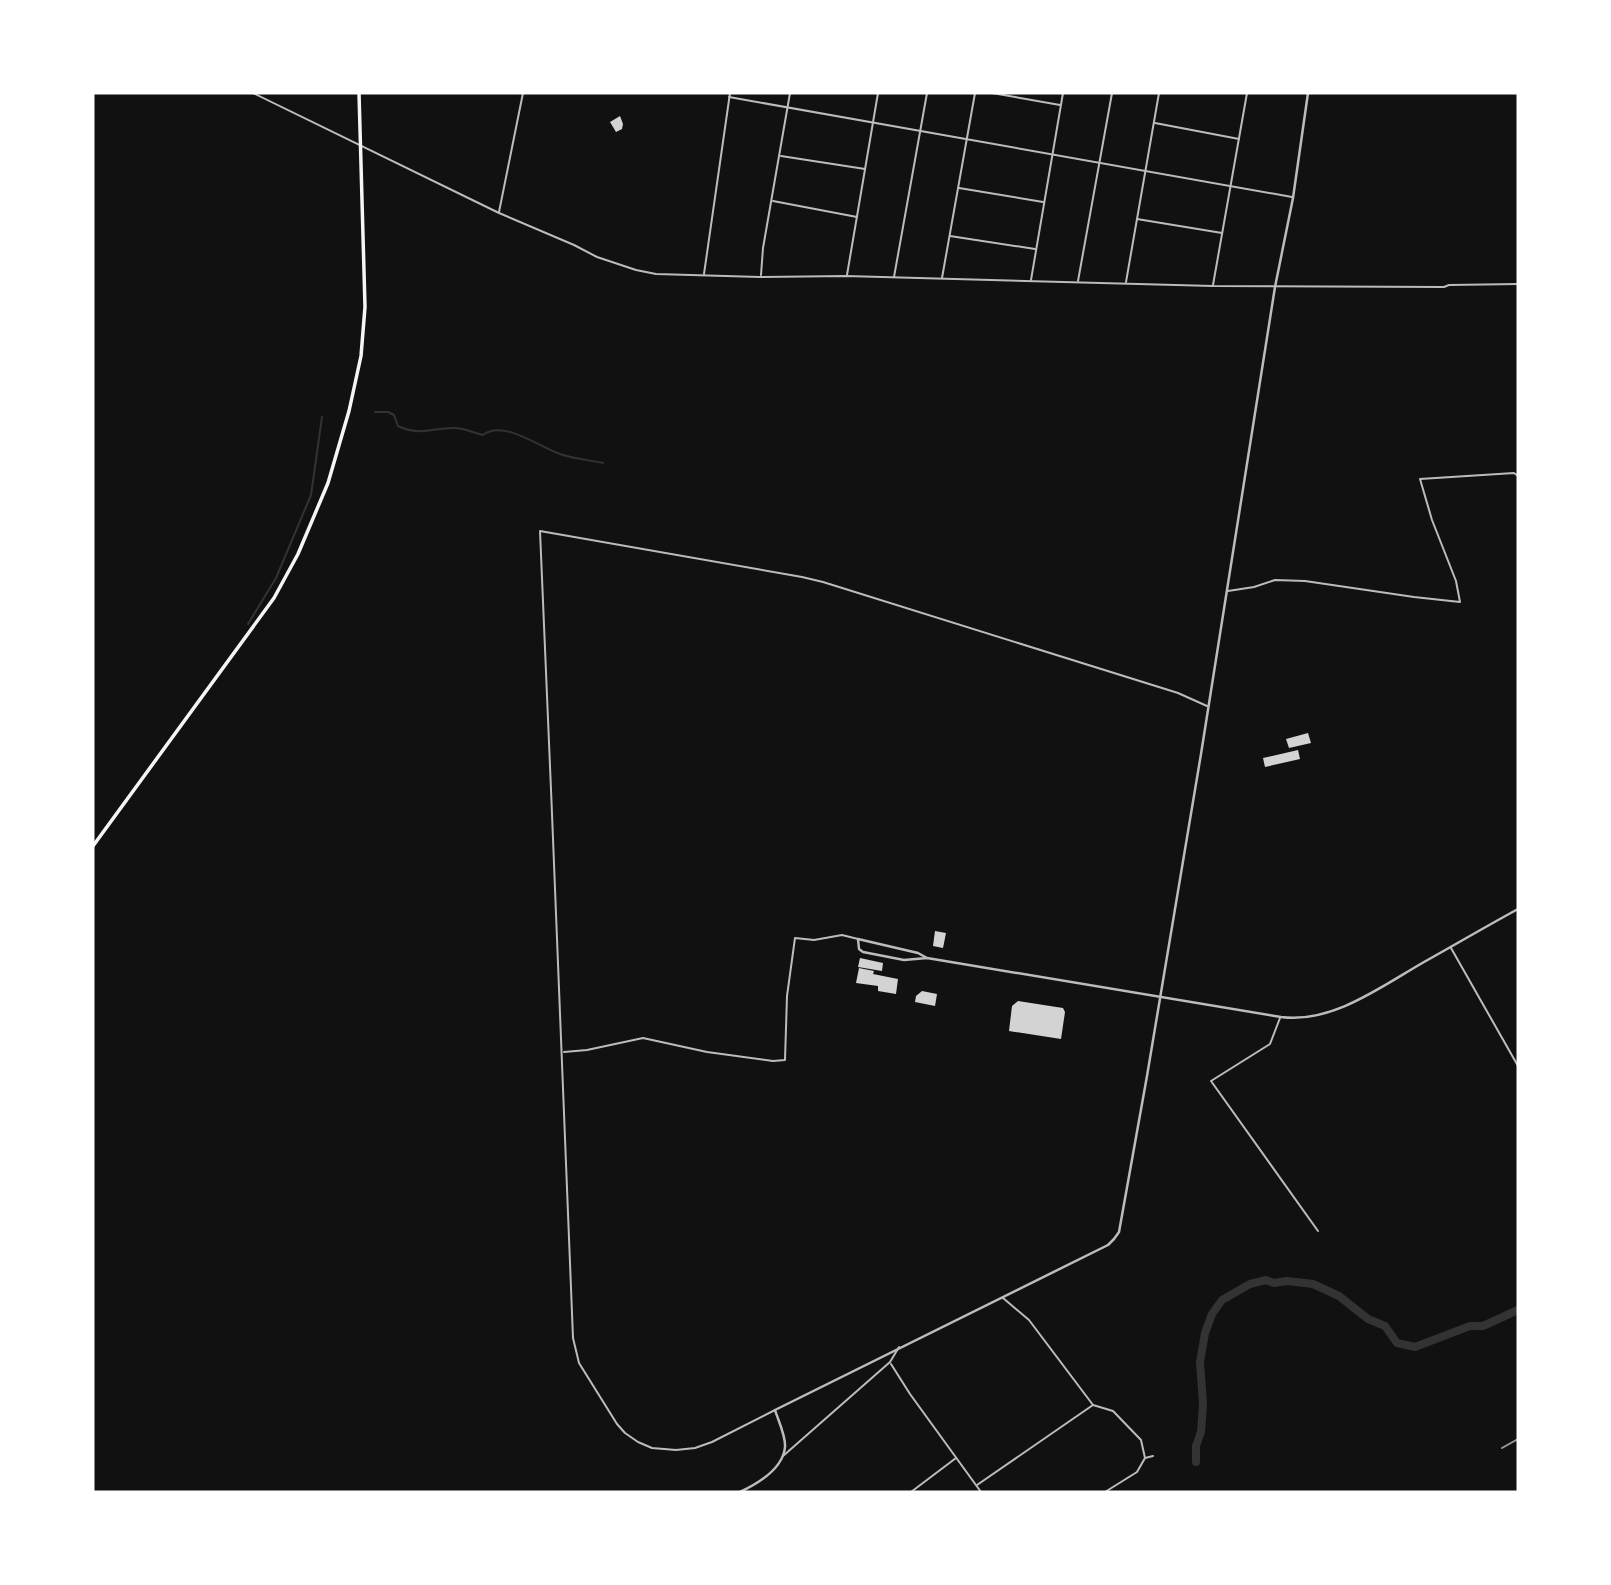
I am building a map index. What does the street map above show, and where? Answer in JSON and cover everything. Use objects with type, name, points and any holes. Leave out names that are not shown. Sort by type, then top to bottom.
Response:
[{"type":"highway","points":[[93,846],[274,598],[298,554],[328,482],[349,411],[361,356],[365,307],[359,93]]},
{"type":"street","points":[[253,93],[499,213],[597,257],[636,270],[664,275],[846,276],[1275,287],[1518,284]]},
{"type":"street","points":[[499,213],[523,93]]},
{"type":"street","points":[[704,275],[730,93]]},
{"type":"street","points":[[760,277],[789,93]]},
{"type":"street","points":[[846,276],[878,93]]},
{"type":"street","points":[[894,277],[927,93]]},
{"type":"street","points":[[942,278],[975,93]]},
{"type":"street","points":[[992,93],[1061,105]]},
{"type":"street","points":[[1031,281],[1063,93]]},
{"type":"street","points":[[1078,283],[1112,93]]},
{"type":"street","points":[[1126,283],[1159,93]]},
{"type":"street","points":[[1213,286],[1247,93]]},
{"type":"street","points":[[1208,706],[1178,693],[822,582],[540,531],[573,1338],[579,1363],[625,1433],[638,1443],[652,1448],[676,1450],[695,1448],[712,1442],[1108,1245],[1119,1232],[1161,997],[1308,93]]},
{"type":"street","points":[[730,97],[1293,198]]},
{"type":"street","points":[[1154,123],[1239,139]]},
{"type":"street","points":[[780,156],[866,169]]},
{"type":"street","points":[[958,188],[1043,202]]},
{"type":"street","points":[[772,200],[858,217]]},
{"type":"street","points":[[1136,219],[1223,233]]},
{"type":"street","points":[[950,236],[1036,249]]},
{"type":"street","points":[[1226,591],[1254,587],[1275,580],[1305,581],[1460,602],[1456,581],[1432,520],[1420,479],[1514,473],[1518,476]]},
{"type":"street","points":[[858,939],[859,949],[863,952],[904,960],[927,958],[1281,1017],[1302,1018],[1348,1004],[1518,909]]},
{"type":"street","points":[[563,1052],[587,1050],[643,1038],[707,1052],[773,1061],[785,1060],[787,996],[795,938],[814,940],[842,935],[918,953],[927,958]]},
{"type":"street","points":[[1450,947],[1518,1066]]},
{"type":"street","points":[[1281,1017],[1270,1044],[1211,1081],[1318,1231]]},
{"type":"street","points":[[1002,1297],[1029,1320],[1093,1405],[1113,1411],[1142,1440],[1145,1458],[1137,1472],[1105,1492]]},
{"type":"street","points":[[780,1459],[890,1362],[899,1347]]},
{"type":"street","points":[[890,1362],[981,1492]]},
{"type":"street","points":[[976,1486],[1093,1405]]},
{"type":"street","points":[[740,1492],[758,1483],[775,1468],[780,1459],[785,1444],[775,1410]]},
{"type":"street","points":[[1145,1458],[1153,1456]]},
{"type":"street","points":[[911,1492],[957,1458]]},
{"type":"building","points":[[620,116],[622,129],[616,132],[610,122]]},
{"type":"building","points":[[1308,733],[1311,743],[1289,748],[1286,739]]},
{"type":"building","points":[[1298,750],[1300,759],[1265,767],[1263,758]]},
{"type":"building","points":[[935,931],[946,933],[943,948],[933,946]]},
{"type":"building","points":[[860,958],[883,963],[882,971],[858,967]]},
{"type":"building","points":[[859,968],[898,979],[896,994],[878,991],[878,986],[856,983]]},
{"type":"building","points":[[922,991],[937,994],[935,1006],[915,1002],[916,996]]},
{"type":"building","points":[[1018,1001],[1063,1008],[1065,1012],[1061,1039],[1009,1031],[1012,1006]]},
{"type":"waterway","points":[[375,412],[388,412],[394,415],[398,426],[413,431],[458,428],[483,435],[501,430],[565,456],[603,463]]},
{"type":"waterway","points":[[248,624],[276,578],[311,495],[322,417]]},
{"type":"waterway","points":[[1196,1462],[1203,1404],[1200,1362],[1205,1333],[1212,1314],[1222,1300],[1250,1284],[1266,1280],[1274,1283],[1287,1281],[1313,1284],[1339,1296],[1368,1319],[1385,1326],[1397,1343],[1415,1347],[1470,1326],[1483,1326],[1518,1310]]},
{"type":"railway","points":[[1502,1448],[1518,1439]]}]
